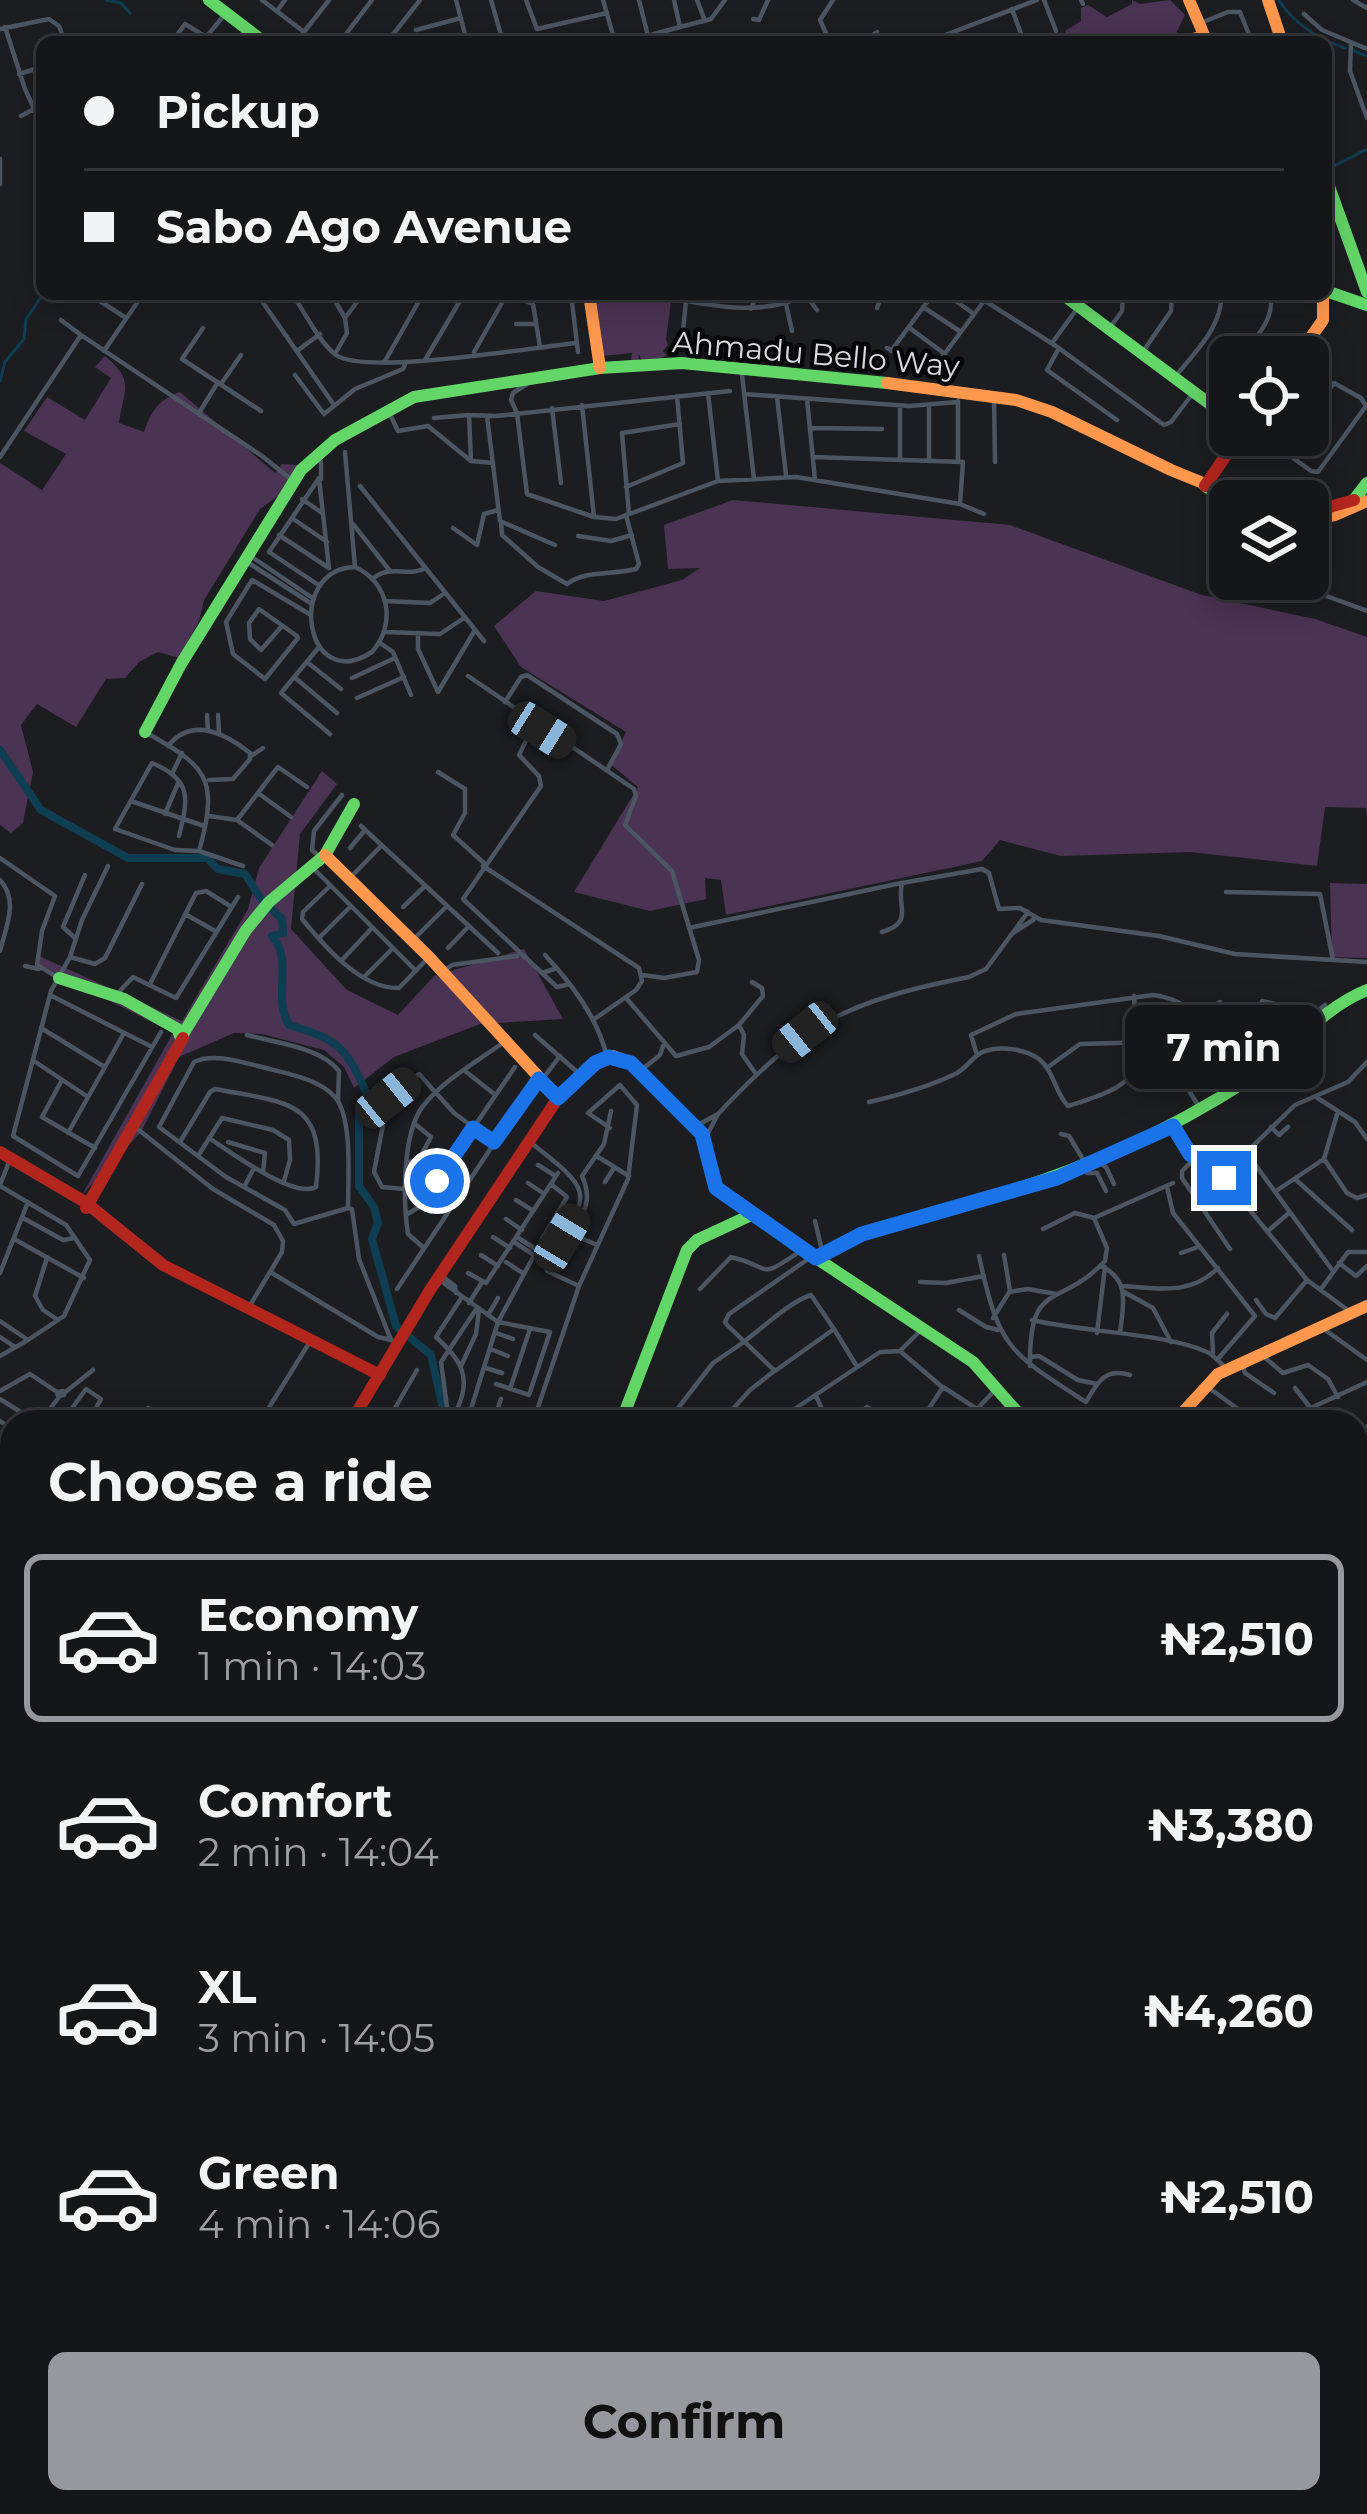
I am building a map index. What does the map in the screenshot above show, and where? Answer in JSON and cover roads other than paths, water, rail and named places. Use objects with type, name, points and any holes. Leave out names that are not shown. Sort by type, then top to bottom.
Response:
[{"type":"street","points":[[209,0],[256,36]]},
{"type":"street","points":[[262,0],[304,32]]},
{"type":"street","points":[[277,11],[285,0]]},
{"type":"street","points":[[301,36],[328,0]]},
{"type":"street","points":[[345,36],[372,0]]},
{"type":"street","points":[[392,36],[420,0]]},
{"type":"street","points":[[456,0],[465,36]]},
{"type":"street","points":[[491,0],[500,36]]},
{"type":"street","points":[[526,0],[537,29],[607,13]]},
{"type":"street","points":[[603,0],[613,36]]},
{"type":"street","points":[[639,0],[648,36],[705,21],[716,15],[725,0]]},
{"type":"street","points":[[674,0],[680,27]]},
{"type":"street","points":[[697,0],[705,21]]},
{"type":"street","points":[[753,19],[760,20],[767,0]]},
{"type":"street","points":[[827,36],[820,20],[834,0]]},
{"type":"street","points":[[943,36],[1040,0],[1056,31]]},
{"type":"street","points":[[1189,0],[1203,34],[1235,10],[1243,16],[1250,36]]},
{"type":"street","points":[[1268,0],[1280,36]]},
{"type":"street","points":[[1352,0],[1367,8]]},
{"type":"street","points":[[1012,10],[1020,36]]},
{"type":"street","points":[[207,36],[226,13]]},
{"type":"street","points":[[1304,14],[1322,30],[1367,49]]},
{"type":"street","points":[[416,30],[461,19]]},
{"type":"street","points":[[36,113],[2,28],[49,20],[59,26],[62,36]]},
{"type":"street","points":[[176,36],[185,24],[199,36]]},
{"type":"street","points":[[871,36],[877,32]]},
{"type":"street","points":[[1351,43],[1350,70],[1367,118]]},
{"type":"street","points":[[19,74],[36,69]]},
{"type":"street","points":[[21,116],[34,109]]},
{"type":"street","points":[[0,159],[0,184]]},
{"type":"street","points":[[1332,195],[1367,292]]},
{"type":"street","points":[[1332,294],[1367,305]]},
{"type":"street","points":[[104,300],[126,319]]},
{"type":"street","points":[[104,351],[139,300]]},
{"type":"street","points":[[261,300],[334,405]]},
{"type":"street","points":[[296,300],[335,354],[349,360],[406,362],[577,343]]},
{"type":"street","points":[[334,300],[347,333],[335,354]]},
{"type":"street","points":[[345,318],[358,300]]},
{"type":"street","points":[[385,361],[420,300]]},
{"type":"street","points":[[425,360],[460,300]]},
{"type":"street","points":[[472,355],[503,300]]},
{"type":"street","points":[[522,300],[533,304],[539,347]]},
{"type":"street","points":[[572,300],[578,352]]},
{"type":"street","points":[[591,300],[600,368]]},
{"type":"street","points":[[681,300],[689,300]]},
{"type":"street","points":[[707,300],[751,308],[794,300]]},
{"type":"street","points":[[751,308],[754,300]]},
{"type":"street","points":[[810,300],[817,310]]},
{"type":"street","points":[[877,308],[881,300]]},
{"type":"street","points":[[914,360],[889,350],[928,300]]},
{"type":"street","points":[[954,300],[974,314]]},
{"type":"street","points":[[1071,300],[1208,402]]},
{"type":"street","points":[[1109,329],[1122,311],[1123,300]]},
{"type":"street","points":[[1142,353],[1171,311],[1172,300]]},
{"type":"street","points":[[1175,377],[1216,322],[1221,300]]},
{"type":"street","points":[[1256,336],[1268,320],[1272,300]]},
{"type":"street","points":[[1312,336],[1324,319],[1326,300]]},
{"type":"street","points":[[682,341],[686,301]]},
{"type":"street","points":[[908,327],[942,357],[984,301],[1056,346],[1164,425],[1194,392]]},
{"type":"street","points":[[786,304],[792,331]]},
{"type":"street","points":[[1079,306],[1047,370],[1117,420]]},
{"type":"street","points":[[923,307],[961,332]]},
{"type":"street","points":[[61,320],[293,482]]},
{"type":"street","points":[[516,324],[537,324]]},
{"type":"street","points":[[203,328],[182,359],[261,411]]},
{"type":"street","points":[[297,351],[320,334]]},
{"type":"street","points":[[0,458],[81,335]]},
{"type":"street","points":[[199,414],[241,356]]},
{"type":"street","points":[[295,375],[326,414],[356,389],[403,370],[406,362]]},
{"type":"street","name":"Ahmadu Bello Way","points":[[145,732],[293,482],[320,451],[387,410],[427,393],[600,368],[682,363],[741,366],[958,395],[994,395],[1052,412],[1209,487]]},
{"type":"street","points":[[741,366],[754,478]]},
{"type":"street","points":[[534,380],[512,396],[527,494],[594,517],[628,514],[718,481],[786,477],[960,504],[984,514]]},
{"type":"street","points":[[1290,456],[1318,472],[1366,406],[1334,383],[1329,388]]},
{"type":"street","points":[[434,418],[730,391]]},
{"type":"street","points":[[707,393],[718,481]]},
{"type":"street","points":[[744,394],[900,406],[929,405],[958,395],[958,462]]},
{"type":"street","points":[[994,395],[994,462]]},
{"type":"street","points":[[626,487],[683,463],[677,396]]},
{"type":"street","points":[[777,397],[786,477]]},
{"type":"street","points":[[806,399],[815,480]]},
{"type":"street","points":[[582,405],[594,517]]},
{"type":"street","points":[[929,405],[929,459]]},
{"type":"street","points":[[900,406],[900,458]]},
{"type":"street","points":[[552,408],[562,483]]},
{"type":"street","points":[[387,410],[398,430],[428,426],[471,461],[493,463]]},
{"type":"street","points":[[469,415],[471,461]]},
{"type":"street","points":[[487,416],[502,535],[538,567],[568,584],[580,574],[636,569],[622,434],[680,424]]},
{"type":"street","points":[[810,428],[882,429]]},
{"type":"street","points":[[345,452],[355,567]]},
{"type":"street","points":[[1205,485],[1225,456]]},
{"type":"street","points":[[813,457],[958,462],[964,465],[960,504]]},
{"type":"street","points":[[279,535],[331,570],[355,567],[374,578],[385,602],[385,632],[364,658],[346,662],[329,656],[311,629],[313,602],[331,570],[321,462]]},
{"type":"street","points":[[320,586],[269,553],[302,499],[321,479]]},
{"type":"street","points":[[1329,509],[1362,498],[1367,483]]},
{"type":"street","name":"Ahmadu Bello Way","points":[[1205,485],[1209,488]]},
{"type":"street","points":[[360,486],[484,641]]},
{"type":"street","points":[[302,499],[325,514]]},
{"type":"street","points":[[453,528],[477,545],[484,514],[498,510]]},
{"type":"street","points":[[290,517],[327,542]]},
{"type":"street","points":[[351,521],[390,571]]},
{"type":"street","points":[[501,522],[556,545]]},
{"type":"street","points":[[578,536],[611,541],[632,536]]},
{"type":"street","points":[[251,560],[313,602]]},
{"type":"street","points":[[374,578],[390,571],[426,568]]},
{"type":"street","points":[[282,626],[262,650],[250,639],[249,623],[257,609],[282,626],[298,638],[265,679],[232,651],[226,622],[252,580],[311,615]]},
{"type":"street","points":[[385,602],[430,603],[446,592]]},
{"type":"street","points":[[1329,597],[1367,611]]},
{"type":"street","points":[[385,632],[446,632],[465,617]]},
{"type":"street","points":[[418,633],[418,649],[438,692],[476,630]]},
{"type":"street","points":[[380,643],[395,658],[411,695]]},
{"type":"street","points":[[320,647],[282,694],[330,734]]},
{"type":"street","points":[[352,678],[395,658]]},
{"type":"street","points":[[307,662],[341,689]]},
{"type":"street","points":[[505,702],[527,675],[617,734],[621,744],[607,770]]},
{"type":"street","points":[[438,772],[465,789],[465,813],[453,835],[484,865],[632,963],[643,975],[664,978],[697,973],[700,960],[673,871],[625,825],[636,793],[468,676]]},
{"type":"street","points":[[294,677],[337,713]]},
{"type":"street","points":[[357,698],[404,677]]},
{"type":"street","points":[[207,715],[208,731]]},
{"type":"street","points":[[218,715],[219,731]]},
{"type":"street","points":[[534,724],[519,755],[539,776],[541,786],[463,898],[557,987],[570,984]]},
{"type":"street","points":[[168,746],[182,734],[219,731],[251,756]]},
{"type":"street","points":[[145,732],[182,753],[207,780],[208,817],[200,851]]},
{"type":"street","points":[[207,780],[233,778],[263,748]]},
{"type":"street","points":[[172,774],[182,753]]},
{"type":"street","points":[[179,836],[187,798],[179,781],[152,763],[115,829],[243,866]]},
{"type":"street","points":[[237,820],[278,767],[307,787]]},
{"type":"street","points":[[165,814],[179,781]]},
{"type":"street","points":[[258,793],[291,817]]},
{"type":"street","points":[[342,795],[312,836],[312,850],[330,886],[416,970]]},
{"type":"street","points":[[130,801],[206,827]]},
{"type":"street","points":[[86,1205],[177,1033],[267,904],[319,860],[354,804]]},
{"type":"street","points":[[208,817],[237,820],[272,845]]},
{"type":"street","points":[[350,848],[363,828],[498,952]]},
{"type":"street","points":[[349,879],[381,846]]},
{"type":"street","points":[[0,858],[56,898],[43,931],[39,969]]},
{"type":"street","points":[[319,860],[349,879],[413,940],[558,1098]]},
{"type":"street","points":[[108,866],[50,995],[13,1136],[78,1176],[152,1047],[177,1033]]},
{"type":"street","points":[[689,928],[984,869],[999,909],[1029,917],[1159,936],[1234,954],[1367,962]]},
{"type":"street","points":[[75,938],[63,927],[85,875]]},
{"type":"street","points":[[0,880],[10,892],[0,951]]},
{"type":"street","points":[[882,932],[896,928],[901,920],[902,883]]},
{"type":"street","points":[[70,957],[95,964],[105,958],[142,884]]},
{"type":"street","points":[[330,886],[302,915],[319,938],[376,986],[394,989],[429,957]]},
{"type":"street","points":[[403,908],[425,886]]},
{"type":"street","points":[[150,984],[199,890],[230,906]]},
{"type":"street","points":[[1226,892],[1320,894],[1333,960]]},
{"type":"street","points":[[121,995],[133,977],[176,998],[238,897]]},
{"type":"street","points":[[413,940],[447,906]]},
{"type":"street","points":[[319,938],[350,907]]},
{"type":"street","points":[[185,914],[214,931]]},
{"type":"street","points":[[0,915],[8,920]]},
{"type":"street","points":[[705,1139],[718,1114],[805,1032],[834,1015],[986,969],[1029,917]]},
{"type":"street","points":[[448,948],[469,926]]},
{"type":"street","points":[[342,960],[371,928]]},
{"type":"street","points":[[364,977],[392,949]]},
{"type":"street","points":[[442,972],[452,965],[519,955]]},
{"type":"street","points":[[545,955],[593,1021],[607,1057]]},
{"type":"street","points":[[25,966],[121,995],[177,1033]]},
{"type":"street","points":[[542,974],[557,968]]},
{"type":"street","points":[[593,1021],[636,990],[643,975]]},
{"type":"street","points":[[626,998],[676,1056],[685,1055],[709,1048],[739,1024],[763,996],[762,988],[752,982]]},
{"type":"street","points":[[1296,1029],[1367,990]]},
{"type":"street","points":[[50,995],[152,1047]]},
{"type":"street","points":[[869,1102],[927,1087],[963,1070],[976,1054],[989,1049],[1018,1050],[1036,1057],[1048,1067],[1064,1104],[1082,1102],[1129,1082],[1136,1040],[1134,997]]},
{"type":"street","points":[[976,1054],[971,1035],[1016,1014],[1134,997],[1175,999],[1199,1016],[1242,1083]]},
{"type":"street","points":[[1262,1001],[1272,1002],[1296,1029]]},
{"type":"street","points":[[1199,1016],[1220,1002]]},
{"type":"street","points":[[1106,1191],[1097,1174],[1087,1173],[1242,1083],[1278,1056],[1296,1029],[1325,1005]]},
{"type":"street","points":[[739,1024],[744,1035],[742,1054],[756,1074]]},
{"type":"street","points":[[41,1028],[105,1067]]},
{"type":"street","points":[[1220,1047],[1245,1032],[1264,1051],[1278,1056]]},
{"type":"street","points":[[68,1133],[124,1033]]},
{"type":"street","points":[[86,1205],[134,1127],[177,1033]]},
{"type":"street","points":[[247,1035],[317,1054],[339,1072],[338,1101],[347,1136],[348,1208]]},
{"type":"street","points":[[535,1035],[575,1070]]},
{"type":"street","points":[[1048,1067],[1080,1044],[1136,1040],[1161,1048],[1201,1110]]},
{"type":"street","points":[[424,1248],[408,1234],[404,1189],[415,1124],[422,1107],[436,1094],[505,1042]]},
{"type":"street","points":[[640,1071],[660,1055],[663,1043]]},
{"type":"street","points":[[397,1289],[494,1142],[560,1056]]},
{"type":"street","points":[[358,1410],[439,1276],[558,1098],[607,1057],[623,1059],[640,1071],[705,1139],[716,1188],[973,1362],[1016,1410]]},
{"type":"street","points":[[338,1101],[297,1076],[204,1058],[191,1066],[158,1124],[198,1156],[285,1210],[294,1224],[352,1209],[365,1280],[400,1339]]},
{"type":"street","points":[[34,1061],[88,1097]]},
{"type":"street","points":[[1178,1074],[1196,1062]]},
{"type":"street","points":[[406,1215],[419,1208],[515,1067]]},
{"type":"street","points":[[1222,1176],[1294,1105],[1348,1082],[1366,1068]]},
{"type":"street","points":[[465,1071],[495,1094]]},
{"type":"street","points":[[404,1189],[382,1187],[374,1178],[388,1098],[419,1074],[473,1128],[494,1142]]},
{"type":"street","points":[[62,1080],[42,1117],[95,1148]]},
{"type":"street","points":[[538,1410],[579,1286],[629,1175],[637,1105],[620,1085],[588,1113],[610,1128]]},
{"type":"street","points":[[180,1142],[215,1089],[293,1107],[309,1117],[316,1137],[317,1184],[307,1192],[254,1168],[209,1138]]},
{"type":"street","points":[[1316,1097],[1355,1122],[1367,1139]]},
{"type":"street","points":[[596,1245],[572,1234],[587,1207],[582,1176],[610,1128],[611,1111]]},
{"type":"street","points":[[1276,1191],[1324,1159],[1338,1112]]},
{"type":"street","points":[[695,1127],[718,1114]]},
{"type":"street","points":[[198,1156],[224,1118],[284,1135],[291,1154],[284,1181]]},
{"type":"street","points":[[407,1163],[419,1159],[431,1137],[415,1124]]},
{"type":"street","points":[[1173,1126],[1195,1158],[1222,1176],[1307,1280],[1351,1313]]},
{"type":"street","points":[[134,1127],[213,1189],[278,1229],[283,1246],[272,1273],[247,1310]]},
{"type":"street","points":[[1271,1127],[1279,1135],[1288,1127]]},
{"type":"street","points":[[1061,1134],[1069,1136],[1114,1184]]},
{"type":"street","points":[[228,1142],[266,1153],[263,1172]]},
{"type":"street","points":[[530,1142],[575,1178],[582,1192],[580,1208],[547,1271],[579,1286]]},
{"type":"street","points":[[1246,1152],[1333,1271]]},
{"type":"street","points":[[0,1356],[58,1320],[90,1260],[66,1225],[0,1185],[5,1156],[86,1205],[161,1268],[379,1377]]},
{"type":"street","points":[[596,1156],[629,1175]]},
{"type":"street","points":[[1195,1158],[1182,1171],[1182,1178],[1230,1249]]},
{"type":"street","points":[[1324,1159],[1347,1193],[1357,1198],[1367,1195]]},
{"type":"street","points":[[468,1273],[486,1283],[516,1239],[557,1174],[538,1165]]},
{"type":"street","points":[[700,1289],[731,1257],[770,1271],[862,1234],[1098,1165]]},
{"type":"street","points":[[244,1187],[254,1168]]},
{"type":"street","points":[[605,1182],[614,1168]]},
{"type":"street","points":[[1294,1179],[1352,1230]]},
{"type":"street","points":[[528,1183],[544,1194]]},
{"type":"street","points":[[471,1410],[498,1322],[567,1197],[551,1184]]},
{"type":"street","points":[[1043,1229],[1075,1213],[1094,1218],[1170,1185],[1174,1213],[1256,1319],[1219,1361],[1191,1410]]},
{"type":"street","points":[[516,1200],[533,1212]]},
{"type":"street","points":[[0,1274],[28,1202]]},
{"type":"street","points":[[1268,1231],[1290,1212]]},
{"type":"street","points":[[626,1410],[687,1250],[697,1240],[752,1215]]},
{"type":"street","points":[[22,1218],[63,1240],[74,1238]]},
{"type":"street","points":[[1094,1218],[1107,1248],[1097,1333]]},
{"type":"street","points":[[506,1219],[516,1239],[535,1253]]},
{"type":"street","points":[[814,1254],[815,1221]]},
{"type":"street","points":[[493,1237],[516,1239]]},
{"type":"street","points":[[14,1239],[84,1278]]},
{"type":"street","points":[[1180,1252],[1201,1246]]},
{"type":"street","points":[[1321,1290],[1351,1249],[1367,1252]]},
{"type":"street","points":[[775,1371],[727,1325],[728,1313],[814,1254]]},
{"type":"street","points":[[481,1255],[498,1266]]},
{"type":"street","points":[[979,1256],[993,1318],[1015,1354],[1086,1402],[1109,1373],[1130,1375]]},
{"type":"street","points":[[993,1318],[1010,1292],[1004,1256]]},
{"type":"street","points":[[47,1258],[34,1296],[58,1320]]},
{"type":"street","points":[[506,1262],[524,1274]]},
{"type":"street","points":[[1339,1264],[1356,1276],[1367,1266]]},
{"type":"street","points":[[1103,1267],[1115,1274],[1123,1289],[1153,1308],[1171,1342]]},
{"type":"street","points":[[1030,1362],[1031,1320],[1056,1294],[1103,1267]]},
{"type":"street","points":[[1123,1289],[1181,1289],[1202,1283],[1218,1268]]},
{"type":"street","points":[[272,1273],[378,1337],[400,1339]]},
{"type":"street","points":[[439,1276],[498,1322],[550,1332],[529,1395],[496,1384]]},
{"type":"street","points":[[920,1282],[983,1276]]},
{"type":"street","points":[[1256,1300],[1275,1318],[1307,1280]]},
{"type":"street","points":[[470,1303],[482,1282]]},
{"type":"street","points":[[1010,1292],[1028,1289],[1056,1294]]},
{"type":"street","points":[[1119,1336],[1123,1289]]},
{"type":"street","points":[[677,1410],[713,1363],[808,1294],[830,1318],[857,1367]]},
{"type":"street","points":[[458,1409],[464,1393],[461,1366],[452,1349],[436,1338],[459,1295]]},
{"type":"street","points":[[488,1315],[498,1298]]},
{"type":"street","points":[[1031,1320],[1171,1342],[1219,1361],[1242,1364],[1366,1307]]},
{"type":"street","points":[[447,1410],[441,1362],[478,1309]]},
{"type":"street","points":[[461,1366],[476,1334],[478,1309]]},
{"type":"street","points":[[959,1310],[986,1328],[998,1330]]},
{"type":"street","points":[[1219,1361],[1212,1334],[1227,1314]]},
{"type":"street","points":[[0,1321],[28,1340]]},
{"type":"street","points":[[1321,1327],[1367,1360]]},
{"type":"street","points":[[510,1389],[530,1329]]},
{"type":"street","points":[[731,1410],[834,1329]]},
{"type":"street","points":[[793,1410],[880,1352],[900,1351],[921,1330]]},
{"type":"street","points":[[496,1333],[513,1339]]},
{"type":"street","points":[[0,1337],[15,1347]]},
{"type":"street","points":[[268,1410],[311,1340]]},
{"type":"street","points":[[493,1350],[508,1356]]},
{"type":"street","points":[[900,1351],[943,1388],[977,1409],[997,1388]]},
{"type":"street","points":[[1263,1355],[1283,1373],[1308,1365],[1328,1379],[1338,1397]]},
{"type":"street","points":[[1030,1362],[1039,1356],[1078,1380],[1096,1384]]},
{"type":"street","points":[[1242,1364],[1245,1373],[1274,1393]]},
{"type":"street","points":[[486,1368],[502,1373]]},
{"type":"street","points":[[51,1410],[60,1394],[93,1370]]},
{"type":"street","points":[[395,1410],[417,1370]]},
{"type":"street","points":[[0,1395],[30,1374],[60,1394]]},
{"type":"street","points":[[1295,1388],[1312,1410],[1367,1382]]},
{"type":"street","points":[[1206,1384],[1238,1410]]},
{"type":"street","points":[[928,1410],[943,1388]]},
{"type":"street","points":[[71,1410],[86,1389],[100,1399],[94,1410]]},
{"type":"street","points":[[815,1396],[822,1410]]},
{"type":"street","points":[[497,1410],[501,1399]]},
{"type":"waterway","points":[[106,0],[121,3],[130,13]]},
{"type":"waterway","points":[[1279,1],[1319,36]]},
{"type":"waterway","points":[[1332,43],[1345,48]]},
{"type":"waterway","points":[[1354,51],[1367,56]]},
{"type":"waterway","points":[[1332,167],[1367,149]]},
{"type":"waterway","points":[[0,381],[5,362],[24,339],[26,319],[39,300]]},
{"type":"waterway","points":[[0,750],[41,810],[128,858],[207,858],[218,869],[245,874],[282,919],[283,933],[272,936],[282,956],[284,1014],[289,1025],[338,1047],[367,1094],[359,1113],[359,1186],[374,1207],[378,1223],[372,1239],[396,1326],[431,1355],[443,1410]]}]
